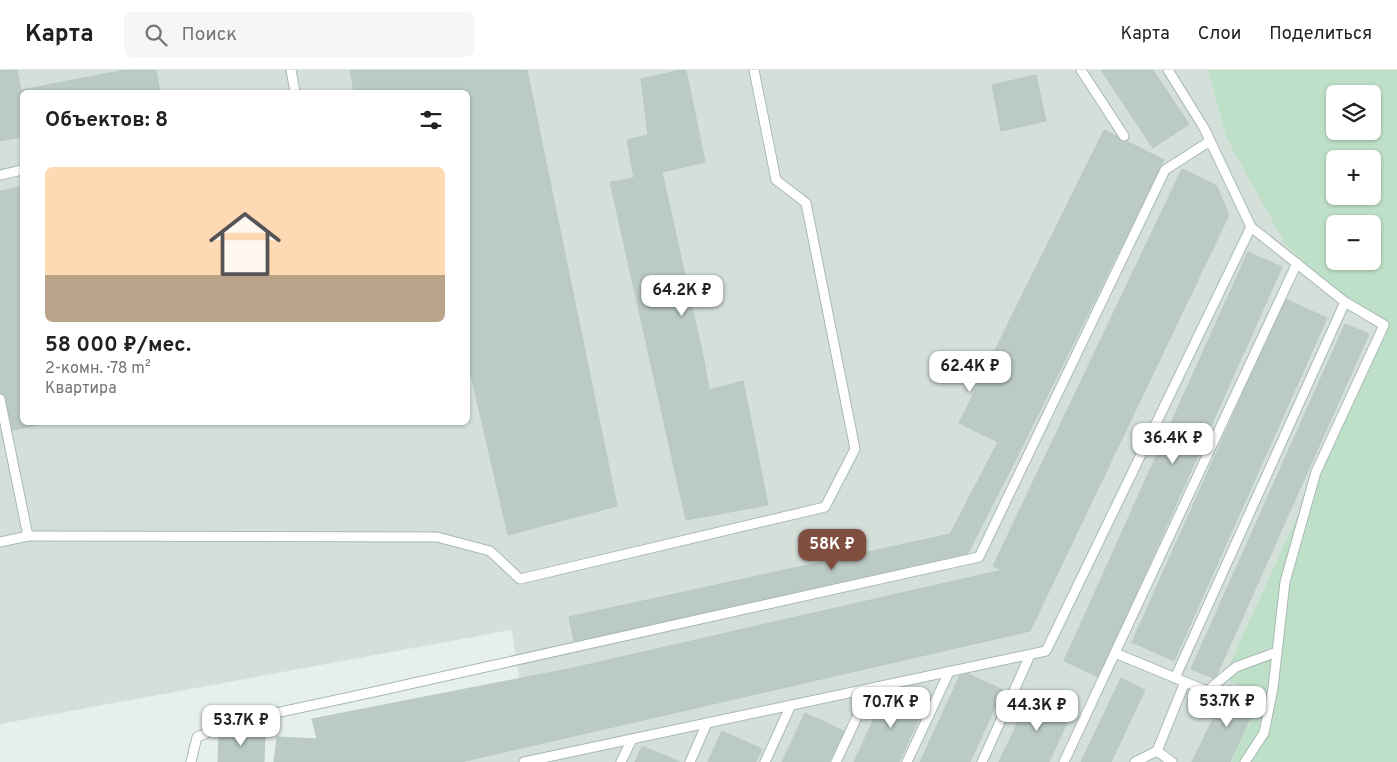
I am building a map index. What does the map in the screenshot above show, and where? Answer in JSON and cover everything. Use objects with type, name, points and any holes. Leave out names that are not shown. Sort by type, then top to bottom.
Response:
[{"type":"lane","points":[[291,70],[296,90]]},
{"type":"lane","points":[[0,542],[28,536],[437,537],[490,551],[520,579],[825,507],[855,450],[806,203],[776,180],[754,70]]},
{"type":"lane","points":[[1081,70],[1124,136]]},
{"type":"lane","points":[[1168,70],[1204,128],[1250,227],[1345,302],[1384,325],[1316,472],[1284,582],[1273,688],[1264,733],[1245,762]]},
{"type":"lane","points":[[191,762],[197,737],[238,721],[369,694],[979,557],[1166,170],[1210,141]]},
{"type":"lane","points":[[0,175],[20,170]]},
{"type":"lane","points":[[524,762],[549,759],[632,739],[1046,651],[1250,227]]},
{"type":"lane","points":[[1064,762],[1296,264]]},
{"type":"lane","points":[[1175,678],[1345,302]]},
{"type":"lane","points":[[0,399],[28,536]]},
{"type":"lane","points":[[1115,653],[1207,691],[1236,667],[1277,652]]},
{"type":"lane","points":[[982,762],[1030,655]]},
{"type":"lane","points":[[908,762],[949,672]]},
{"type":"lane","points":[[1135,762],[1157,751],[1185,682]]},
{"type":"lane","points":[[836,762],[870,689]]},
{"type":"lane","points":[[765,762],[792,705]]},
{"type":"lane","points":[[690,762],[707,723]]},
{"type":"lane","points":[[621,762],[632,739]]},
{"type":"lane","points":[[1157,751],[1172,762]]},
{"type":"shaded area","points":[[0,70],[1208,70],[1226,137],[1326,256],[1326,270],[1338,270],[1384,325],[1223,678],[1262,697],[1231,762],[311,762],[523,703],[512,630],[0,724]]},
{"type":"green space","points":[[1208,70],[1397,70],[1397,762],[1231,762],[1262,697],[1223,678],[1384,326],[1355,313],[1284,242],[1226,137]]},
{"type":"building","points":[[0,70],[17,70],[21,90],[20,137],[0,141]]},
{"type":"building","points":[[125,70],[156,70],[160,90],[21,90]]},
{"type":"building","points":[[350,70],[527,70],[617,506],[508,535],[470,371],[470,90],[354,90]]},
{"type":"building","points":[[686,70],[705,162],[662,172],[709,390],[743,381],[768,505],[686,520],[610,182],[634,178],[627,140],[648,135],[641,79]]},
{"type":"building","points":[[1101,70],[1153,70],[1189,124],[1153,148]]},
{"type":"building","points":[[1036,75],[1046,121],[1001,131],[992,85]]},
{"type":"building","points":[[1104,130],[1164,160],[966,557],[574,641],[569,617],[950,534],[998,442],[959,423]]},
{"type":"building","points":[[1182,169],[1216,185],[1229,215],[1030,631],[461,762],[274,762],[277,737],[317,739],[312,719],[573,668],[1002,570],[993,566]]},
{"type":"building","points":[[20,187],[20,425],[38,425],[4,432],[0,407],[0,191]]},
{"type":"building","points":[[1248,252],[1282,267],[1099,677],[1064,661]]},
{"type":"building","points":[[1285,299],[1327,318],[1174,661],[1132,642]]},
{"type":"building","points":[[1345,324],[1369,334],[1215,679],[1191,669]]},
{"type":"building","points":[[962,671],[1003,690],[970,762],[920,762]]},
{"type":"building","points":[[1121,678],[1145,690],[1111,762],[1081,762]]},
{"type":"building","points":[[1229,686],[1259,700],[1230,762],[1192,762]]},
{"type":"building","points":[[888,688],[925,705],[899,762],[854,762]]},
{"type":"building","points":[[1031,694],[1072,712],[1049,762],[999,762]]},
{"type":"building","points":[[805,713],[844,731],[829,762],[782,762]]},
{"type":"building","points":[[722,731],[762,749],[756,762],[708,762]]},
{"type":"building","points":[[219,732],[265,733],[264,762],[218,762]]},
{"type":"building","points":[[642,746],[680,762],[635,762]]}]
